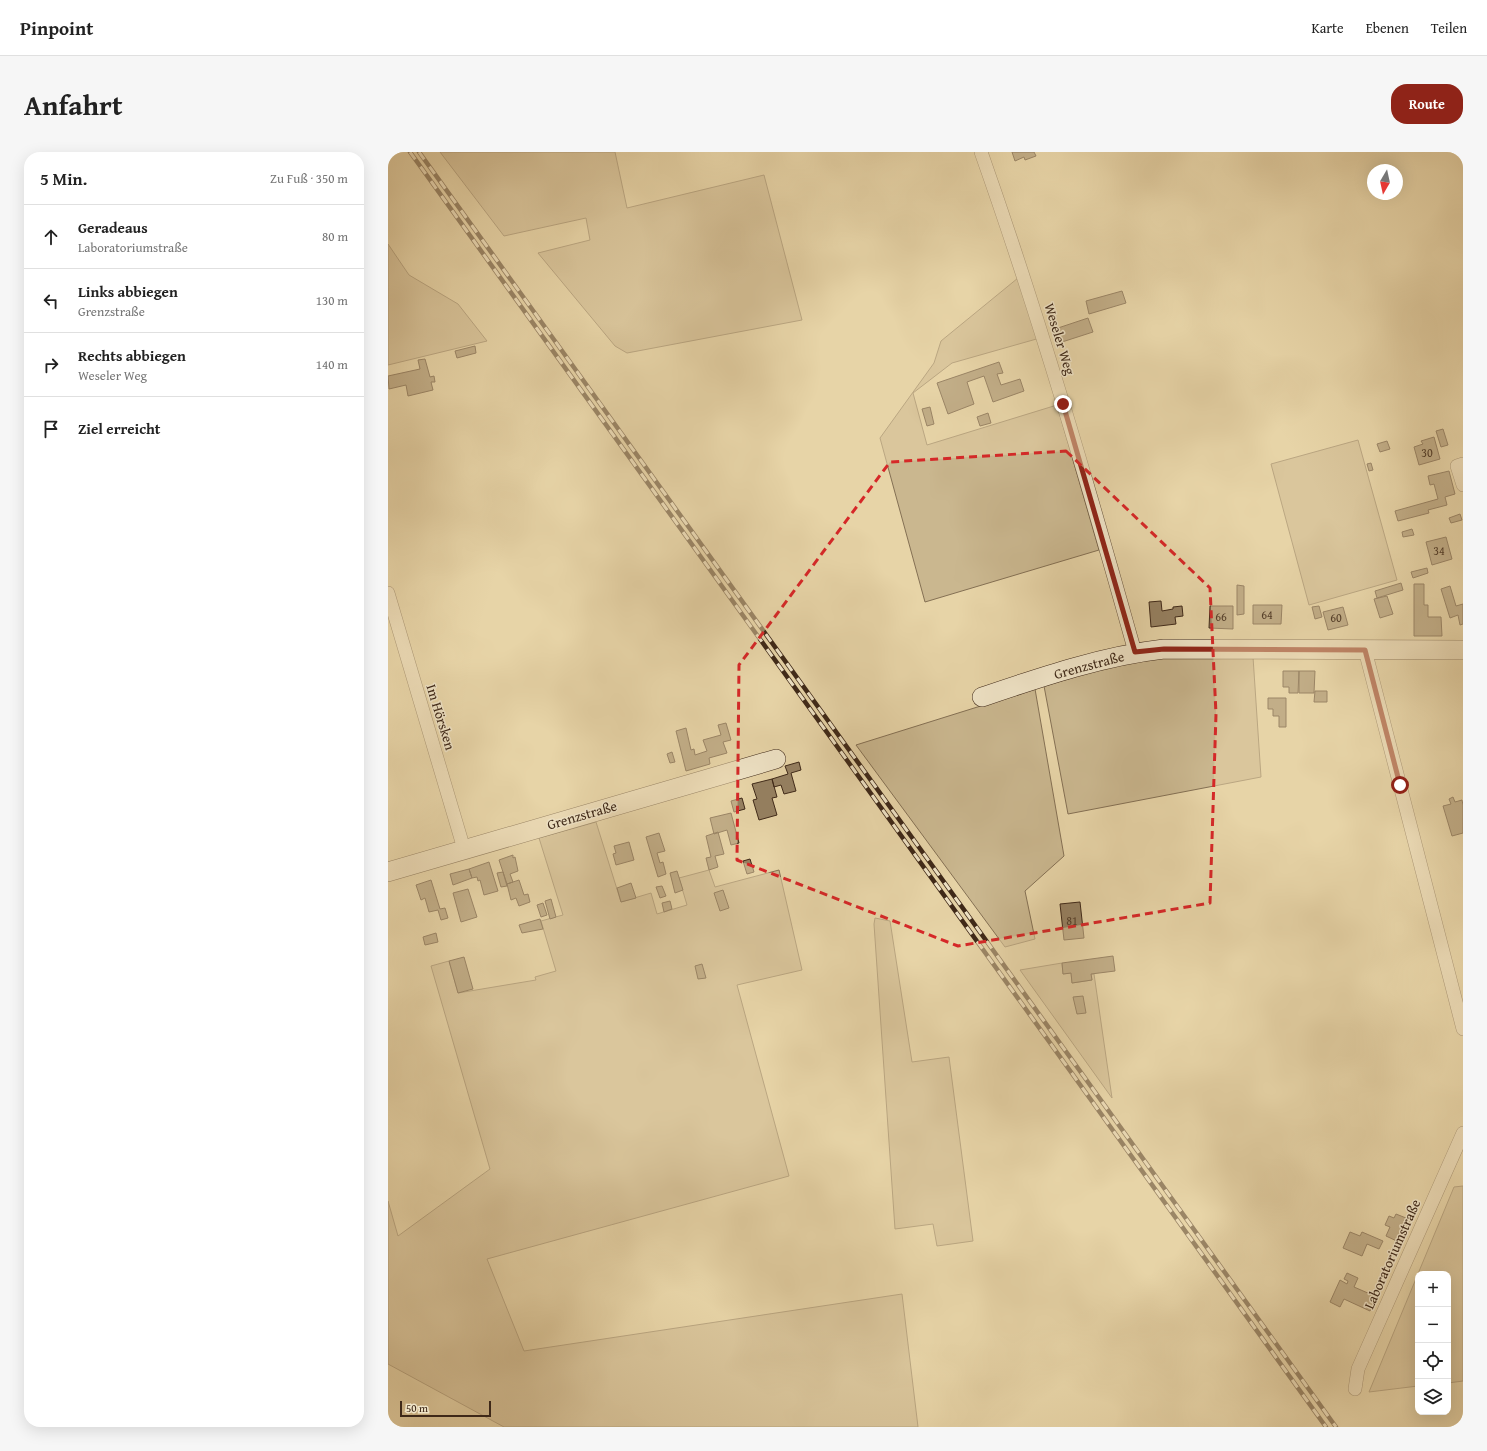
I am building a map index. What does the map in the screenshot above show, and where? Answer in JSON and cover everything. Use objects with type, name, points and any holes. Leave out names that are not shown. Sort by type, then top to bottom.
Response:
[{"type":"street","name":"Weseler Weg","points":[[981,152],[1024,279],[1063,404],[1135,652]]},
{"type":"street","points":[[1463,464],[1457,466],[1463,484]]},
{"type":"street","name":"Im Hörsken","points":[[388,593],[464,849]]},
{"type":"street","name":"Grenzstraße","points":[[982,696],[1038,678],[1135,652],[1164,649],[1463,650]]},
{"type":"street","points":[[1365,650],[1463,1029]]},
{"type":"street","name":"Grenzstraße","points":[[388,872],[776,759]]},
{"type":"street","name":"Laboratoriumstraße","points":[[1355,1390],[1358,1369],[1463,1133]]},
{"type":"highlighted area","points":[[1066,451],[1210,588],[1216,714],[1210,903],[958,946],[737,860],[739,665],[890,462]]},
{"type":"shaded area","points":[[440,152],[615,152],[627,208],[764,175],[802,320],[627,353],[615,346],[538,253],[590,240],[586,218],[504,236]]},
{"type":"shaded area","points":[[388,244],[409,275],[458,304],[487,341],[388,365]]},
{"type":"shaded area","points":[[1018,278],[1040,338],[952,363],[913,393],[927,445],[1057,405],[1099,550],[925,602],[880,438],[934,363],[941,341]]},
{"type":"shaded area","points":[[1358,440],[1397,580],[1309,605],[1271,464]]},
{"type":"shaded area","points":[[1142,657],[1253,657],[1261,777],[1068,814],[1044,686]]},
{"type":"shaded area","points":[[1035,689],[1064,856],[1025,891],[1035,939],[1005,947],[856,745]]},
{"type":"shaded area","points":[[596,822],[621,902],[651,893],[657,914],[687,905],[679,878],[709,870],[715,887],[779,870],[802,970],[737,985],[789,1176],[487,1259],[524,1351],[902,1294],[918,1427],[504,1427],[388,1364],[388,1201],[398,1236],[490,1169],[431,966],[449,961],[458,993],[536,980],[535,977],[556,971],[541,921],[563,915],[539,838]]},
{"type":"shaded area","points":[[875,918],[890,921],[912,1062],[949,1057],[973,1241],[937,1246],[933,1224],[895,1229],[874,924]]},
{"type":"shaded area","points":[[1062,963],[1063,974],[1071,973],[1072,983],[1092,980],[1091,974],[1094,974],[1112,1098],[1020,970]]},
{"type":"shaded area","points":[[1463,1186],[1463,1381],[1451,1383],[1451,1271],[1419,1271],[1454,1187]]},
{"type":"shaded area","points":[[1415,1281],[1415,1386],[1369,1392]]},
{"type":"building","points":[[1012,152],[1034,152],[1036,156],[1025,160],[1024,157],[1015,161]]},
{"type":"building","points":[[1122,291],[1126,303],[1089,314],[1086,301]]},
{"type":"building","points":[[1088,318],[1093,332],[1062,342],[1058,328]]},
{"type":"building","points":[[475,346],[476,353],[457,358],[455,351]]},
{"type":"building","points":[[425,359],[430,377],[434,376],[435,382],[431,382],[433,390],[408,396],[406,385],[389,389],[388,376],[420,369],[418,360]]},
{"type":"building","points":[[999,362],[1003,373],[997,374],[1001,385],[1020,379],[1024,391],[993,402],[984,376],[967,382],[974,404],[948,414],[937,383]]},
{"type":"building","points":[[930,407],[934,424],[927,426],[922,409]]},
{"type":"building","points":[[988,413],[991,423],[980,426],[977,417]]},
{"type":"building","points":[[1443,429],[1448,445],[1441,447],[1436,431]]},
{"type":"building","points":[[1434,437],[1440,459],[1419,465],[1414,447],[1423,444],[1421,441]]},
{"type":"building","points":[[1387,441],[1390,449],[1380,452],[1377,444]]},
{"type":"building","points":[[1371,463],[1373,470],[1369,471],[1367,464]]},
{"type":"building","points":[[1449,471],[1455,494],[1445,497],[1447,505],[1428,510],[1429,513],[1398,521],[1395,511],[1438,499],[1434,484],[1430,485],[1428,476]]},
{"type":"building","points":[[1460,514],[1462,520],[1451,523],[1449,518]]},
{"type":"building","points":[[1412,529],[1414,535],[1403,537],[1402,532]]},
{"type":"building","points":[[1446,537],[1452,559],[1432,565],[1426,542]]},
{"type":"building","points":[[1427,568],[1428,573],[1413,578],[1411,572]]},
{"type":"building","points":[[1401,583],[1403,590],[1377,598],[1375,591]]},
{"type":"building","points":[[1414,584],[1424,584],[1424,605],[1428,605],[1428,617],[1441,617],[1442,636],[1414,636]]},
{"type":"building","points":[[1237,585],[1244,586],[1244,614],[1237,615]]},
{"type":"building","points":[[1450,586],[1456,606],[1463,604],[1463,624],[1460,625],[1458,615],[1450,618],[1441,589]]},
{"type":"building","points":[[1387,596],[1393,614],[1380,618],[1374,599]]},
{"type":"building","points":[[1161,601],[1162,611],[1173,609],[1173,607],[1182,606],[1183,616],[1175,617],[1176,624],[1151,627],[1149,602]]},
{"type":"building","points":[[1253,605],[1282,605],[1281,624],[1253,624]]},
{"type":"building","points":[[1210,606],[1233,606],[1233,629],[1209,628]]},
{"type":"building","points":[[1319,606],[1322,617],[1315,619],[1312,607]]},
{"type":"building","points":[[1343,607],[1348,625],[1328,630],[1323,612]]},
{"type":"building","points":[[1283,671],[1299,671],[1298,693],[1289,693],[1289,687],[1283,687]]},
{"type":"building","points":[[1299,671],[1315,671],[1314,693],[1299,693]]},
{"type":"building","points":[[1315,691],[1327,691],[1327,702],[1314,702]]},
{"type":"building","points":[[1268,698],[1286,698],[1286,727],[1279,727],[1279,716],[1273,716],[1273,709],[1268,709]]},
{"type":"building","points":[[726,723],[731,740],[723,742],[727,753],[709,758],[710,764],[686,771],[676,731],[686,728],[691,750],[694,749],[695,755],[707,751],[703,740],[721,735],[718,725]]},
{"type":"building","points":[[672,752],[675,762],[670,763],[667,754]]},
{"type":"building","points":[[799,762],[801,770],[791,773],[796,791],[784,794],[781,785],[774,787],[772,779],[788,774],[785,766]]},
{"type":"building","points":[[772,779],[777,797],[772,798],[777,815],[759,820],[753,800],[757,799],[752,784]]},
{"type":"building","points":[[1453,797],[1455,802],[1462,800],[1463,833],[1452,836],[1443,806],[1451,804],[1449,799]]},
{"type":"building","points":[[742,798],[745,809],[734,812],[731,801]]},
{"type":"building","points":[[731,813],[739,843],[731,845],[727,830],[714,834],[710,818]]},
{"type":"building","points":[[718,832],[724,854],[715,856],[718,867],[709,870],[706,858],[711,857],[706,836]]},
{"type":"building","points":[[659,833],[665,851],[657,853],[660,863],[663,862],[666,874],[658,877],[646,837]]},
{"type":"building","points":[[629,842],[634,860],[616,865],[613,854],[616,853],[614,846]]},
{"type":"building","points":[[513,855],[513,858],[515,857],[518,871],[510,874],[513,882],[507,884],[499,860]]},
{"type":"building","points":[[750,859],[754,872],[747,874],[743,861]]},
{"type":"building","points":[[489,862],[498,891],[484,895],[480,880],[478,881],[477,877],[472,878],[469,869]]},
{"type":"building","points":[[469,869],[472,878],[453,885],[450,874]]},
{"type":"building","points":[[677,871],[683,890],[675,893],[670,873]]},
{"type":"building","points":[[503,872],[507,886],[501,887],[497,873]]},
{"type":"building","points":[[431,880],[440,909],[445,908],[448,918],[441,920],[438,910],[429,912],[425,898],[421,900],[416,885]]},
{"type":"building","points":[[519,880],[524,895],[528,894],[530,902],[519,906],[516,898],[511,900],[507,884]]},
{"type":"building","points":[[631,883],[636,898],[621,902],[617,888]]},
{"type":"building","points":[[662,886],[666,896],[660,898],[656,887]]},
{"type":"building","points":[[468,889],[477,917],[461,922],[453,893]]},
{"type":"building","points":[[723,890],[729,908],[720,911],[714,893]]},
{"type":"building","points":[[551,899],[556,917],[550,919],[545,901]]},
{"type":"building","points":[[670,901],[672,909],[664,912],[662,903]]},
{"type":"building","points":[[1080,902],[1084,938],[1064,940],[1060,904]]},
{"type":"building","points":[[543,903],[547,915],[541,917],[537,905]]},
{"type":"building","points":[[540,919],[543,929],[522,933],[519,925]]},
{"type":"building","points":[[436,933],[438,942],[425,945],[423,937]]},
{"type":"building","points":[[1113,956],[1115,971],[1091,974],[1092,980],[1072,983],[1071,973],[1063,974],[1062,963]]},
{"type":"building","points":[[464,957],[473,989],[458,993],[449,961]]},
{"type":"building","points":[[702,964],[706,978],[698,979],[695,966]]},
{"type":"building","points":[[1083,996],[1086,1013],[1077,1014],[1073,997]]},
{"type":"building","points":[[1396,1214],[1411,1220],[1401,1243],[1386,1236],[1390,1227],[1385,1225],[1389,1216],[1394,1218]]},
{"type":"building","points":[[1350,1232],[1360,1236],[1362,1232],[1383,1241],[1379,1249],[1367,1244],[1362,1256],[1343,1248]]},
{"type":"building","points":[[1347,1273],[1358,1278],[1354,1287],[1377,1297],[1370,1311],[1344,1299],[1340,1307],[1330,1302],[1340,1280],[1347,1284],[1348,1281],[1344,1279]]},
{"type":"railway","points":[[410,152],[1326,1427]]},
{"type":"railway","points":[[419,152],[1336,1427]]},
{"type":"route","points":[[1063,404],[1106,547],[1135,652],[1164,649],[1365,650],[1400,785]]}]
